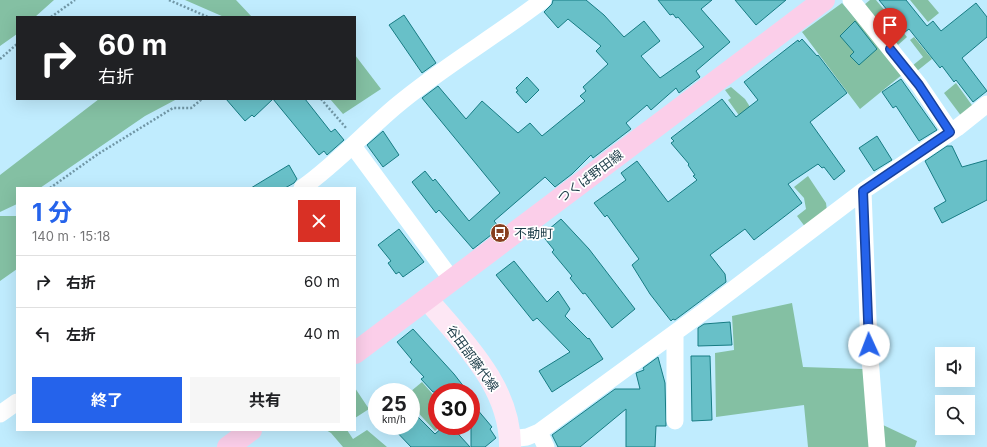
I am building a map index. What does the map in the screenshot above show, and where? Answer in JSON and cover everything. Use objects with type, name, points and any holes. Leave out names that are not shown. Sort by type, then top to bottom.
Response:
[{"type":"main road","name":"つくば野田線","points":[[356,351],[824,0]]},
{"type":"main road","name":"谷田部藤代線","points":[[427,299],[496,387],[504,404],[510,443]]},
{"type":"main road","points":[[228,447],[250,431]]},
{"type":"street","points":[[303,187],[355,144],[395,107],[434,76],[543,0]]},
{"type":"street","points":[[851,0],[919,85],[950,132]]},
{"type":"street","points":[[510,443],[528,437],[542,440],[674,333],[863,191],[950,132],[987,104]]},
{"type":"street","points":[[355,144],[452,280]]},
{"type":"street","points":[[863,191],[869,345],[877,447]]},
{"type":"street","points":[[674,333],[675,421]]},
{"type":"street","points":[[0,414],[16,403]]},
{"type":"path","points":[[51,16],[74,0]]},
{"type":"path","points":[[169,0],[206,16]]},
{"type":"path","points":[[0,59],[16,45]]},
{"type":"path","points":[[51,187],[98,154],[174,108],[191,108],[201,100]]},
{"type":"path","points":[[322,100],[355,144]]},
{"type":"green space","points":[[0,0],[54,0],[36,16],[16,16],[16,35],[0,46]]},
{"type":"green space","points":[[185,0],[236,0],[251,16],[222,16]]},
{"type":"green space","points":[[870,0],[876,0],[907,37],[898,45],[864,5]]},
{"type":"green space","points":[[910,0],[928,0],[939,13],[928,22]]},
{"type":"green space","points":[[842,3],[903,74],[860,109],[802,32]]},
{"type":"green space","points":[[914,37],[932,59],[917,71],[912,66],[923,57],[910,40]]},
{"type":"green space","points":[[356,56],[381,89],[343,114],[331,100],[356,100]]},
{"type":"green space","points":[[956,83],[974,108],[962,117],[944,93]]},
{"type":"green space","points":[[731,87],[745,99],[752,110],[743,121],[728,100],[731,98],[725,90]]},
{"type":"green space","points":[[98,100],[175,100],[145,116],[41,187],[16,187],[16,204],[0,212],[0,175]]},
{"type":"green space","points":[[808,176],[826,203],[827,211],[806,228],[797,216],[806,209],[804,198],[794,187]]},
{"type":"green space","points":[[0,216],[16,216],[16,270],[0,281]]},
{"type":"green space","points":[[792,303],[803,367],[864,369],[871,447],[808,447],[804,405],[716,417],[715,353],[734,350],[732,316]]},
{"type":"green space","points":[[422,382],[428,389],[428,423],[420,415],[420,384]]},
{"type":"green space","points":[[356,390],[368,410],[356,417]]},
{"type":"green space","points":[[883,425],[917,441],[915,447],[885,447]]},
{"type":"green space","points":[[367,430],[368,435],[373,435],[387,447],[343,447],[328,431],[348,431],[353,439]]},
{"type":"building","points":[[553,0],[586,0],[604,15],[624,37],[644,21],[660,41],[641,56],[660,78],[704,47],[678,17],[676,18],[673,14],[670,15],[658,0],[712,0],[701,9],[730,42],[696,71],[700,77],[679,93],[676,88],[651,110],[647,105],[626,123],[631,129],[593,158],[591,155],[572,174],[555,187],[545,177],[494,221],[500,228],[473,249],[439,210],[436,213],[412,182],[425,171],[433,181],[435,179],[469,221],[500,193],[422,98],[438,86],[466,119],[482,101],[518,133],[530,123],[542,136],[585,101],[580,96],[586,91],[583,87],[608,64],[596,51],[601,46],[568,19],[558,28],[544,12],[552,4]]},
{"type":"building","points":[[735,0],[786,0],[756,25]]},
{"type":"building","points":[[879,0],[906,0],[927,26],[933,21],[941,31],[976,3],[987,17],[987,37],[962,58],[987,91],[973,102],[956,80],[954,82],[942,66],[940,68],[909,29],[905,32]]},
{"type":"building","points":[[404,15],[436,63],[422,73],[389,25]]},
{"type":"building","points":[[855,21],[877,49],[859,65],[850,56],[854,52],[840,36]]},
{"type":"building","points":[[802,39],[817,56],[818,55],[847,93],[810,122],[845,171],[834,180],[824,167],[822,168],[818,164],[788,184],[802,203],[754,240],[745,229],[710,255],[725,274],[726,282],[675,320],[673,319],[671,321],[650,294],[632,265],[639,259],[607,215],[605,217],[594,203],[626,180],[621,173],[637,161],[668,202],[697,180],[693,176],[695,175],[688,165],[689,164],[671,143],[674,141],[671,138],[722,99],[736,117],[758,100],[744,82],[798,40],[799,42]]},
{"type":"building","points":[[527,77],[539,90],[526,103],[516,92],[518,91],[516,88]]},
{"type":"building","points":[[901,79],[937,130],[919,141],[896,106],[893,108],[882,92]]},
{"type":"building","points":[[227,100],[272,100],[254,117],[252,115],[245,121]]},
{"type":"building","points":[[274,100],[306,100],[331,132],[335,129],[344,140],[327,155],[324,151],[319,155]]},
{"type":"building","points":[[383,131],[399,155],[383,167],[367,145]]},
{"type":"building","points":[[877,136],[892,160],[874,171],[859,148]]},
{"type":"building","points":[[947,146],[952,146],[962,167],[987,160],[987,200],[942,223],[934,208],[946,201],[925,161]]},
{"type":"building","points":[[289,165],[297,179],[294,183],[287,187],[253,187]]},
{"type":"building","points":[[561,219],[589,249],[635,309],[612,328],[585,293],[583,294],[570,278],[572,276],[552,252],[554,250],[542,235]]},
{"type":"building","points":[[399,229],[424,262],[403,277],[399,272],[396,274],[388,263],[391,261],[378,245]]},
{"type":"building","points":[[514,261],[547,302],[558,291],[570,309],[565,316],[588,339],[589,338],[603,359],[552,392],[539,371],[570,352],[537,318],[533,321],[496,275]]},
{"type":"building","points":[[730,322],[732,345],[698,346],[698,328],[704,324]]},
{"type":"building","points":[[413,329],[461,383],[428,383],[428,387],[421,379],[424,377],[410,362],[412,360],[397,342]]},
{"type":"building","points":[[691,356],[710,356],[712,420],[692,421]]},
{"type":"building","points":[[658,357],[665,383],[666,426],[656,426],[655,447],[626,447],[626,409],[580,447],[558,447],[552,435],[615,389],[640,389],[636,373],[644,370],[643,368]]},
{"type":"building","points":[[480,413],[492,427],[490,429],[496,438],[485,447],[471,447],[471,435],[480,435]]},
{"type":"building","points":[[420,419],[428,427],[428,435],[459,435],[470,447],[411,447],[400,435],[420,435]]},
{"type":"place","name":"不動町","points":[[500,233]]},
{"type":"route","points":[[869,345],[863,191],[950,132],[919,85],[890,49]]}]
